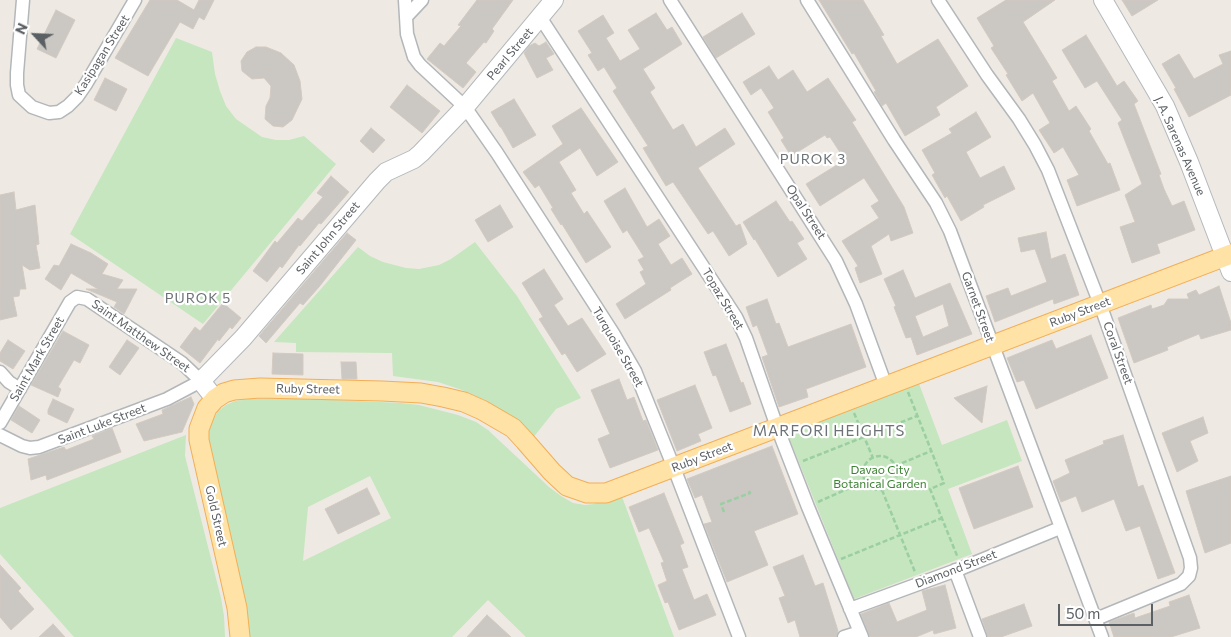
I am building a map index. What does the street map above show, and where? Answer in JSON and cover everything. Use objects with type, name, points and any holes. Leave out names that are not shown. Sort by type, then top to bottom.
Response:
[{"type":"main road","name":"Ruby Street","points":[[215,399],[224,393],[234,390],[260,388],[382,391],[443,397],[464,402],[498,418],[512,428],[560,480],[576,490],[587,493],[606,493],[1100,304],[1229,261]]},
{"type":"main road","name":"Gold Street","points":[[215,399],[207,408],[202,418],[199,440],[237,608],[240,637]]},
{"type":"street","name":"Kasipagan Street","points":[[23,0],[16,85],[19,95],[32,107],[49,113],[58,112],[68,106],[77,96],[135,0]]},
{"type":"street","name":"Turquoise Street","points":[[405,0],[408,34],[414,56],[420,65],[465,107],[626,356],[644,390],[739,637]]},
{"type":"street","points":[[406,17],[422,0]]},
{"type":"street","name":"Pearl Street","points":[[465,107],[554,0]]},
{"type":"street","name":"Opal Street","points":[[670,0],[836,261],[894,382]]},
{"type":"street","name":"Garnet Street","points":[[807,0],[936,203],[950,231],[1102,637]]},
{"type":"street","name":"Coral Street","points":[[938,0],[1035,145],[1052,180],[1100,304],[1189,552],[1191,568],[1189,576],[1181,584],[1096,619]]},
{"type":"street","name":"J. A. Sarenas Avenue","points":[[1103,0],[1164,106],[1229,261]]},
{"type":"street","name":"Topaz Street","points":[[540,17],[736,317],[746,338],[777,427],[808,507],[861,635]]},
{"type":"street","name":"Saint John Street","points":[[201,381],[230,353],[377,180],[386,172],[414,159],[465,107]]},
{"type":"street","name":"Saint Matthew Street","points":[[78,297],[87,299],[182,364],[201,381]]},
{"type":"street","name":"Saint Mark Street","points":[[0,423],[70,302],[78,297]]},
{"type":"street","points":[[0,372],[20,389]]},
{"type":"street","points":[[201,381],[215,399]]},
{"type":"street","name":"Saint Luke Street","points":[[0,435],[22,446],[30,448],[39,447],[167,399],[201,381]]},
{"type":"street","name":"Diamond Street","points":[[850,609],[958,569],[1060,528]]},
{"type":"street","points":[[958,569],[980,637]]},
{"type":"street","points":[[844,637],[861,635]]},
{"type":"path","points":[[894,382],[917,416],[944,483],[930,489],[942,518],[958,569]]},
{"type":"path","points":[[848,400],[873,458]]},
{"type":"path","points":[[792,465],[917,416]]},
{"type":"path","points":[[895,466],[931,451]]},
{"type":"path","points":[[873,458],[888,458],[895,466],[895,481],[882,490],[872,488],[865,481],[863,470],[868,461],[873,458]]},
{"type":"path","points":[[808,507],[865,481]]},
{"type":"path","points":[[882,490],[920,583]]},
{"type":"path","points":[[724,512],[721,504],[750,493],[749,491]]},
{"type":"path","points":[[832,563],[942,518]]},
{"type":"green space","points":[[176,38],[212,52],[220,91],[226,106],[236,119],[262,137],[289,140],[304,136],[336,164],[203,324],[70,234]]},
{"type":"green space","points":[[475,242],[517,296],[581,398],[556,409],[532,439],[505,413],[485,400],[438,382],[393,376],[392,353],[296,352],[296,343],[274,342],[358,247],[370,256],[383,262],[419,269],[439,265]]},
{"type":"green space","name":"Davao City Botanical Garden","points":[[918,381],[942,445],[1007,420],[1022,461],[948,489],[972,554],[854,599],[786,430]]},
{"type":"green space","points":[[292,398],[419,405],[458,415],[476,422],[488,430],[549,487],[573,503],[594,504],[621,494],[674,637],[526,637],[488,600],[452,637],[248,637],[208,444],[208,434],[211,423],[218,411],[235,401]],"holes":[[[370,476],[391,518],[303,561],[308,507]]]},
{"type":"green space","points":[[186,435],[185,456],[221,598],[225,637],[74,637],[0,554],[0,508]]},
{"type":"building","points":[[150,0],[177,0],[194,10],[199,0],[214,0],[204,20],[199,17],[193,29],[180,22],[148,76],[115,58]]},
{"type":"building","points":[[477,0],[513,0],[492,29],[494,31],[486,43],[484,42],[466,63],[476,72],[463,88],[427,59],[440,43],[444,46],[461,26],[458,25]]},
{"type":"building","points":[[819,0],[863,0],[884,35],[881,36],[897,64],[938,39],[968,86],[936,107],[940,115],[905,136],[886,103],[882,106],[874,92],[876,91],[854,53],[852,54]]},
{"type":"building","points":[[1006,0],[1055,0],[1023,22],[1057,78],[1052,81],[1069,111],[1076,106],[1091,129],[1089,131],[1108,164],[1110,163],[1120,190],[1077,206],[1067,180],[1079,175],[1063,147],[1054,153],[1039,130],[1050,123],[1033,93],[1022,101],[1006,75],[1008,74],[991,48],[994,46],[977,18]]},
{"type":"building","points":[[1122,0],[1158,0],[1132,16]]},
{"type":"building","points":[[56,10],[75,20],[56,58],[37,49]]},
{"type":"building","points":[[656,13],[667,30],[672,27],[682,44],[643,69],[655,88],[650,92],[662,112],[673,130],[683,124],[696,147],[725,128],[735,144],[698,168],[736,226],[740,224],[747,244],[729,256],[713,231],[708,234],[673,182],[666,186],[643,148],[648,146],[613,91],[617,88],[604,67],[598,71],[588,55],[592,53],[578,31],[603,15],[614,33],[606,38],[620,61],[640,49],[628,30]]},
{"type":"building","points":[[742,13],[755,34],[716,58],[703,37]]},
{"type":"building","points":[[1086,35],[1117,86],[1124,81],[1138,101],[1134,104],[1161,174],[1159,175],[1164,189],[1172,206],[1184,201],[1195,230],[1157,244],[1160,253],[1132,263],[1120,227],[1135,222],[1125,195],[1142,184],[1118,123],[1122,120],[1097,81],[1085,88],[1062,50]]},
{"type":"building","points":[[546,42],[554,54],[546,58],[553,70],[537,78],[524,53],[529,46],[535,43],[539,46]]},
{"type":"building","points":[[256,47],[266,47],[281,53],[294,65],[300,81],[302,99],[292,120],[283,127],[273,126],[265,119],[271,86],[264,78],[252,79],[242,71],[241,61],[247,52]]},
{"type":"building","points":[[1231,51],[1231,95],[1189,117],[1174,89],[1176,88],[1162,64],[1179,54],[1194,79],[1223,64],[1219,55]]},
{"type":"building","points":[[769,66],[778,80],[793,70],[807,92],[828,78],[856,120],[852,122],[904,207],[913,233],[891,241],[889,234],[871,246],[882,274],[860,283],[855,268],[858,266],[842,241],[879,218],[871,206],[879,201],[864,178],[820,206],[806,184],[845,160],[830,137],[827,138],[825,135],[791,156],[781,140],[784,138],[768,112],[774,108],[761,88],[751,95],[743,82]]},
{"type":"building","points":[[105,78],[127,89],[116,111],[94,100]]},
{"type":"building","points":[[407,85],[440,111],[422,133],[390,107]]},
{"type":"building","points":[[514,99],[536,135],[513,148],[491,112]]},
{"type":"building","points":[[581,108],[618,162],[597,176],[580,148],[559,162],[576,190],[571,193],[584,214],[587,211],[611,247],[586,263],[551,209],[553,208],[539,185],[535,188],[523,172],[563,144],[552,126]]},
{"type":"building","points":[[976,112],[991,137],[966,152],[980,178],[1004,166],[1015,189],[983,205],[984,207],[961,221],[932,175],[935,173],[922,150],[952,133],[949,129]]},
{"type":"building","points":[[371,128],[385,140],[373,153],[360,141]]},
{"type":"building","points":[[331,176],[349,192],[321,224],[319,223],[299,245],[282,268],[280,266],[267,282],[253,271],[275,241],[277,243],[298,218],[302,221],[323,197],[317,193]]},
{"type":"building","points":[[625,188],[647,227],[659,219],[670,236],[658,244],[671,265],[682,258],[692,274],[670,288],[671,290],[625,319],[616,304],[646,284],[640,272],[644,270],[638,260],[644,257],[627,230],[623,233],[604,201]]},
{"type":"building","points":[[14,192],[16,210],[35,205],[39,244],[36,245],[40,268],[30,270],[22,265],[26,289],[20,289],[19,296],[13,297],[17,316],[0,320],[0,195]]},
{"type":"building","points":[[776,201],[804,239],[797,243],[807,259],[778,277],[743,222]]},
{"type":"building","points":[[500,205],[513,227],[488,242],[475,220]]},
{"type":"building","points":[[1046,232],[1051,259],[1065,254],[1079,295],[1054,304],[1053,299],[995,322],[986,296],[1008,288],[1011,296],[1047,282],[1035,249],[1021,252],[1018,238]]},
{"type":"building","points":[[347,233],[356,240],[319,287],[303,305],[300,303],[266,343],[259,336]]},
{"type":"building","points":[[71,244],[91,253],[108,264],[102,274],[123,280],[117,289],[137,289],[124,314],[114,307],[117,302],[86,289],[98,289],[71,273],[61,290],[45,279],[54,265],[59,266]]},
{"type":"building","points":[[544,269],[563,299],[554,305],[568,326],[582,318],[606,354],[577,372],[565,353],[562,355],[539,319],[543,317],[522,283]]},
{"type":"building","points":[[903,270],[915,298],[950,283],[972,334],[917,355],[911,337],[906,338],[894,307],[896,306],[884,279]],"holes":[[[943,304],[949,326],[923,337],[915,316]]]},
{"type":"building","points":[[1219,286],[1231,323],[1231,330],[1201,339],[1199,334],[1167,347],[1168,350],[1134,363],[1118,318],[1151,305],[1152,309],[1164,305],[1168,299],[1189,299],[1187,294],[1196,290],[1199,295]]},
{"type":"building","points":[[767,299],[776,324],[779,323],[788,347],[851,324],[866,367],[806,389],[808,397],[779,407],[762,357],[768,355],[757,325],[753,327],[746,307]]},
{"type":"building","points":[[223,303],[241,318],[232,329],[230,327],[219,341],[218,339],[200,363],[180,347],[195,327],[200,331]]},
{"type":"building","points":[[63,331],[89,345],[80,363],[74,360],[58,387],[61,389],[58,397],[31,385]]},
{"type":"building","points":[[1091,335],[1108,378],[1036,409],[1024,380],[1017,382],[1007,358],[1052,340],[1056,349]]},
{"type":"building","points":[[8,340],[25,351],[13,369],[0,361],[0,353]]},
{"type":"building","points":[[127,340],[139,348],[120,375],[109,367]]},
{"type":"building","points":[[726,344],[751,404],[730,412],[716,375],[713,376],[704,352]]},
{"type":"building","points":[[273,353],[303,354],[303,375],[272,374]]},
{"type":"building","points":[[341,362],[356,362],[357,379],[342,379]]},
{"type":"building","points":[[619,379],[627,400],[634,397],[643,421],[646,420],[658,450],[610,468],[598,439],[610,434],[591,390]]},
{"type":"building","points":[[695,385],[712,428],[698,434],[701,441],[677,451],[657,400]]},
{"type":"building","points":[[987,386],[982,423],[954,398]]},
{"type":"building","points":[[191,397],[194,404],[182,432],[144,441],[136,424],[163,414],[162,410]]},
{"type":"building","points":[[53,399],[74,409],[67,423],[48,414]]},
{"type":"building","points":[[19,406],[40,420],[32,433],[11,420]]},
{"type":"building","points":[[1203,417],[1208,433],[1190,441],[1198,461],[1177,472],[1162,433]]},
{"type":"building","points":[[112,428],[121,452],[47,480],[46,475],[31,480],[28,459],[64,447],[66,450],[94,439],[92,436]]},
{"type":"building","points":[[1123,435],[1138,487],[1143,485],[1175,573],[1158,579],[1140,526],[1126,531],[1114,499],[1082,512],[1076,496],[1061,502],[1053,481],[1070,473],[1065,460],[1104,444],[1103,441]]},
{"type":"building","points":[[772,446],[798,514],[754,531],[768,565],[727,582],[704,524],[712,522],[702,495],[695,498],[687,479]]},
{"type":"building","points":[[1018,466],[1033,507],[974,529],[959,488]]},
{"type":"building","points":[[1231,476],[1231,543],[1205,553],[1186,491]]},
{"type":"building","points":[[367,488],[380,514],[338,534],[325,509]]},
{"type":"building","points":[[664,493],[684,543],[680,545],[688,567],[682,569],[694,600],[707,594],[716,615],[679,630],[668,602],[665,603],[658,585],[667,581],[661,563],[664,562],[649,528],[639,532],[629,507]]},
{"type":"building","points":[[803,555],[815,586],[823,583],[838,631],[836,637],[800,637],[795,620],[788,623],[779,598],[785,596],[773,567]]},
{"type":"building","points":[[0,565],[21,588],[18,591],[34,609],[11,630],[0,617]]},
{"type":"building","points":[[945,585],[956,628],[934,634],[933,630],[916,637],[870,637],[861,614],[889,603],[897,622],[927,610],[922,591]]},
{"type":"building","points":[[1189,595],[1200,628],[1171,637],[1114,637],[1109,622],[1134,613],[1135,618],[1170,606],[1169,602]]},
{"type":"building","points":[[1024,604],[1032,626],[1001,637],[988,637],[982,619]]},
{"type":"building","points":[[487,615],[511,637],[467,637]]},
{"type":"building","points":[[53,624],[65,637],[39,637]]},
{"type":"district","name":"PUROK 3","points":[[813,159]]},
{"type":"district","name":"PUROK 5","points":[[198,298]]},
{"type":"district","name":"MARFORI HEIGHTS","points":[[829,431]]}]
